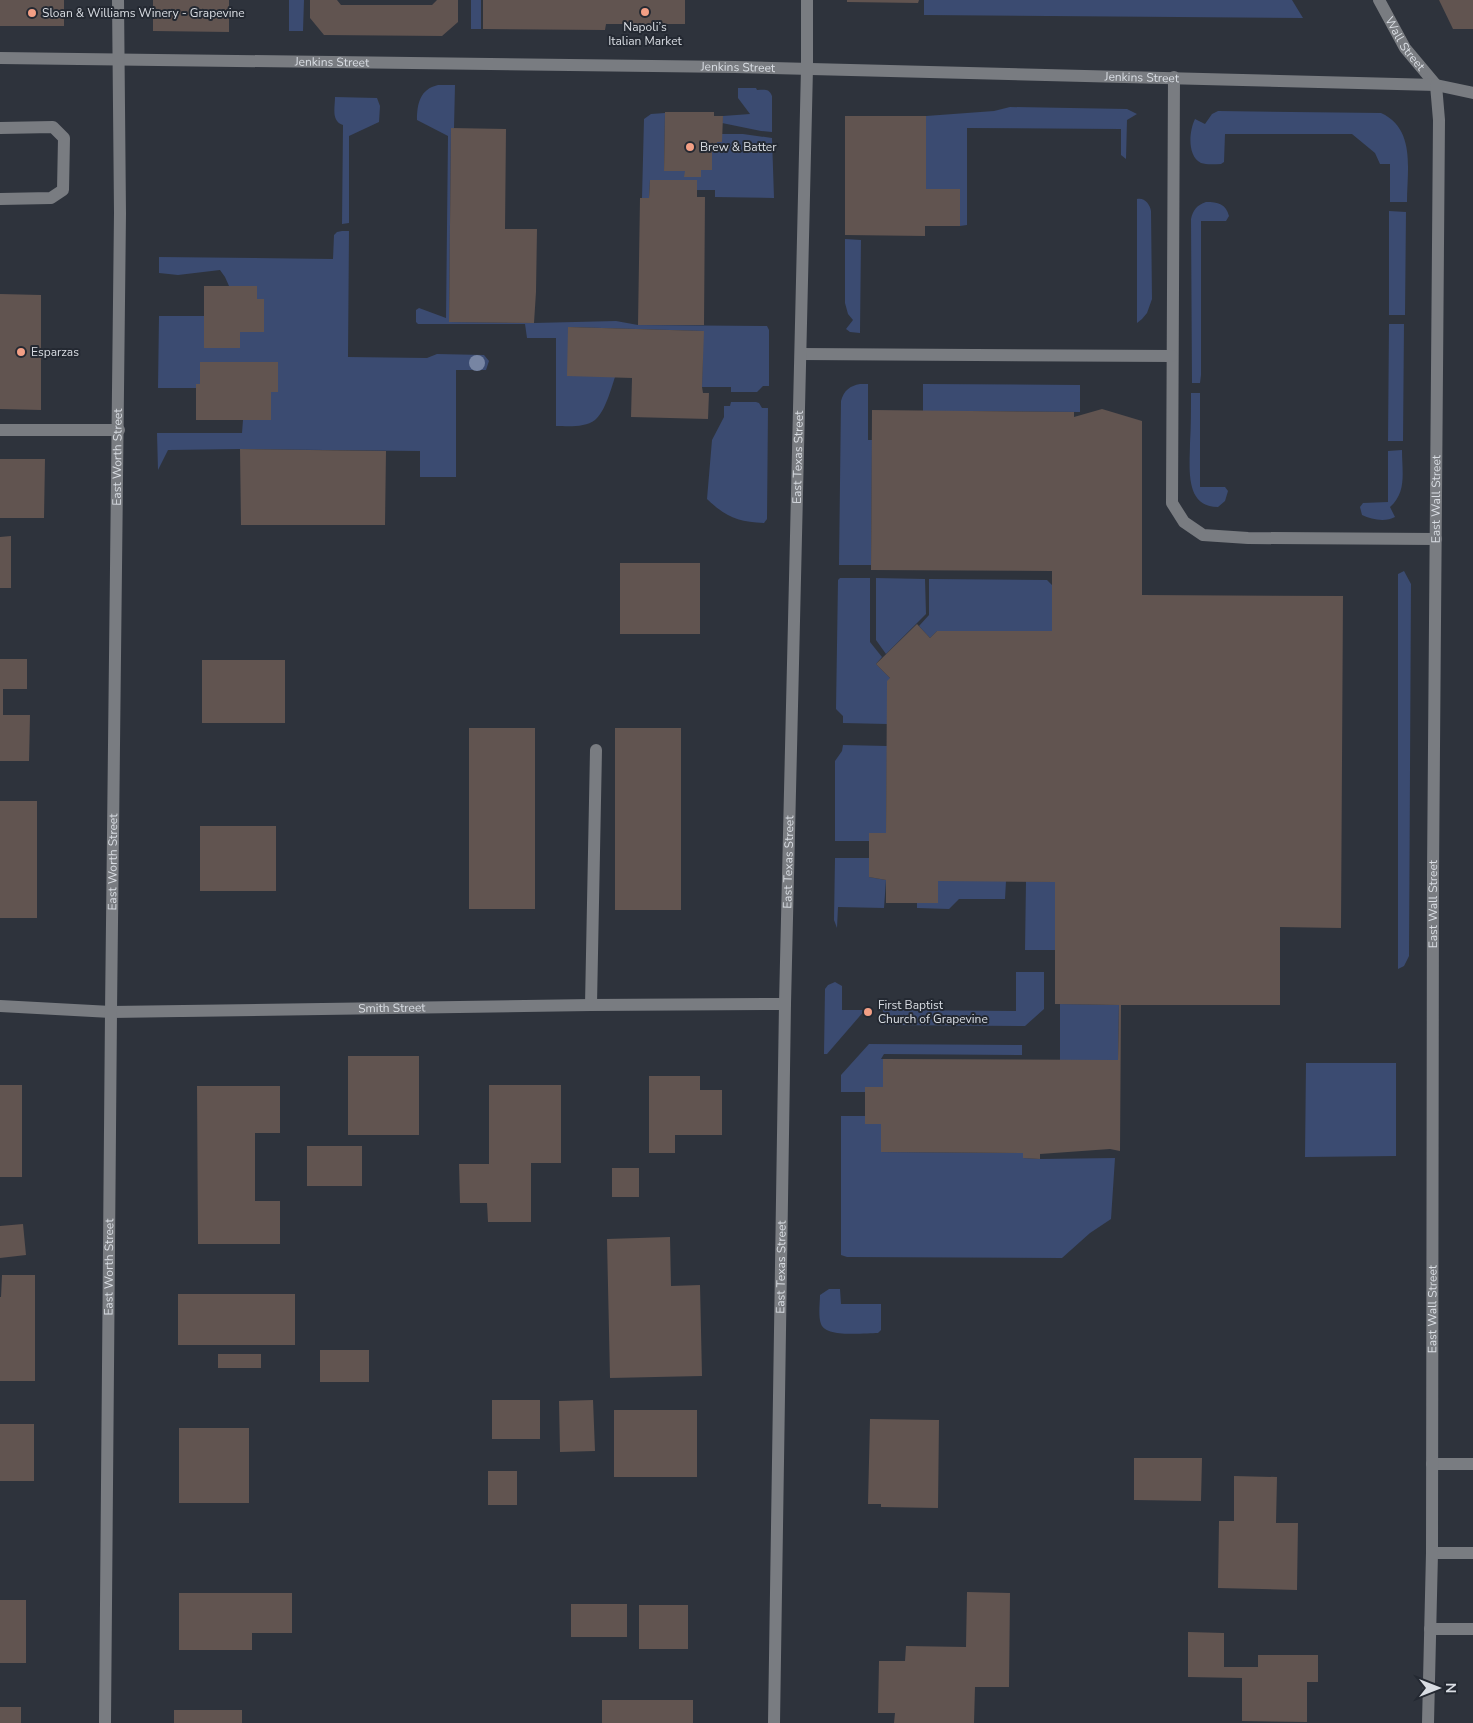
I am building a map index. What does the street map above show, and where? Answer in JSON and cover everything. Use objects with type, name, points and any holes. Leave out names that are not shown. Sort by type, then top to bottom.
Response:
[{"type":"street","name":"East Worth Street","points":[[105,1723],[111,1012],[119,430],[120,143],[118,0]]},
{"type":"street","name":"East Texas Street","points":[[774,1723],[785,1004],[801,354],[807,0]]},
{"type":"street","name":"Wall Street","points":[[1379,0],[1406,48],[1436,85]]},
{"type":"street","name":"Jenkins Street","points":[[0,58],[807,68],[1436,85],[1473,93]]},
{"type":"street","points":[[1174,77],[1172,503],[1184,522],[1203,535],[1227,538],[1436,539]]},
{"type":"street","name":"East Wall Street","points":[[1428,1723],[1432,1553],[1433,864],[1439,130],[1436,85]]},
{"type":"street","points":[[0,128],[53,127],[64,138],[63,190],[51,198],[0,199]]},
{"type":"street","points":[[801,354],[1172,356]]},
{"type":"street","points":[[0,430],[119,430]]},
{"type":"street","points":[[591,1004],[596,750]]},
{"type":"street","name":"Smith Street","points":[[0,1006],[111,1012],[591,1004],[785,1004]]},
{"type":"street","points":[[1432,1464],[1473,1464]]},
{"type":"street","points":[[1432,1553],[1473,1553]]},
{"type":"street","points":[[1430,1629],[1473,1629]]},
{"type":"shaded area","points":[[289,0],[304,0],[303,31],[289,31]]},
{"type":"shaded area","points":[[471,0],[481,0],[481,29],[471,29]]},
{"type":"shaded area","points":[[924,0],[1292,0],[1303,18],[924,15]]},
{"type":"shaded area","points":[[438,85],[455,85],[454,128],[451,129],[449,322],[534,323],[616,321],[638,325],[767,326],[769,330],[769,386],[763,386],[757,392],[731,392],[731,387],[702,387],[703,331],[568,327],[615,377],[605,406],[595,420],[581,425],[556,426],[556,338],[527,338],[525,324],[418,324],[416,322],[416,310],[419,308],[446,318],[448,136],[417,120],[419,103],[423,94]]},
{"type":"shaded area","points":[[738,88],[756,88],[757,90],[771,93],[772,132],[722,123],[723,116],[750,114],[738,98]]},
{"type":"shaded area","points":[[335,97],[377,98],[380,106],[379,122],[349,136],[349,223],[342,224],[343,125],[335,117]]},
{"type":"shaded area","points":[[1010,107],[1127,109],[1137,114],[1127,120],[1126,159],[1121,155],[1121,129],[967,128],[967,225],[960,226],[960,190],[926,189],[926,116],[994,111]]},
{"type":"shaded area","points":[[1218,111],[1381,113],[1392,120],[1400,129],[1405,140],[1408,164],[1407,202],[1390,202],[1390,164],[1380,164],[1375,153],[1352,134],[1225,134],[1224,162],[1221,164],[1201,163],[1196,160],[1191,149],[1193,124],[1195,119],[1205,124],[1212,114]]},
{"type":"shaded area","points":[[665,113],[664,171],[685,171],[685,177],[701,177],[701,170],[712,170],[712,152],[716,151],[717,142],[722,142],[722,134],[743,134],[772,138],[774,198],[715,197],[715,190],[697,190],[697,180],[650,180],[649,198],[642,198],[644,119],[651,114]]},
{"type":"shaded area","points":[[1137,199],[1142,199],[1146,202],[1151,211],[1152,299],[1147,313],[1137,323]]},
{"type":"shaded area","points":[[1206,202],[1221,204],[1229,216],[1226,221],[1201,221],[1201,375],[1200,383],[1192,383],[1191,219],[1196,208]]},
{"type":"shaded area","points":[[1389,211],[1406,212],[1405,315],[1389,315]]},
{"type":"shaded area","points":[[342,231],[349,231],[348,357],[427,358],[437,354],[484,355],[489,361],[486,370],[456,370],[456,477],[420,477],[420,451],[168,450],[158,470],[157,433],[242,433],[243,420],[271,420],[271,392],[278,392],[278,362],[201,362],[200,384],[196,384],[196,388],[158,388],[159,316],[204,316],[204,348],[240,348],[240,332],[264,332],[264,300],[257,299],[257,286],[229,286],[220,270],[178,275],[159,273],[159,257],[333,259],[334,235]]},
{"type":"shaded area","points":[[845,239],[861,240],[860,333],[850,332],[846,329],[853,320],[848,314],[845,303]]},
{"type":"shaded area","points":[[1389,324],[1404,324],[1403,441],[1388,441]]},
{"type":"shaded area","points":[[860,384],[868,384],[868,440],[872,440],[871,565],[839,565],[841,401],[848,389]]},
{"type":"shaded area","points":[[923,384],[1080,385],[1080,412],[923,411]]},
{"type":"shaded area","points":[[1191,393],[1200,393],[1200,487],[1225,487],[1228,491],[1225,501],[1218,507],[1207,505],[1199,500],[1191,484]]},
{"type":"shaded area","points":[[731,402],[756,402],[762,408],[768,408],[767,519],[764,523],[740,520],[720,510],[707,499],[712,440],[724,417],[724,406],[730,406]]},
{"type":"shaded area","points":[[1402,450],[1403,474],[1401,488],[1399,495],[1390,507],[1395,517],[1379,520],[1362,515],[1360,507],[1363,503],[1388,502],[1388,451]]},
{"type":"shaded area","points":[[1404,571],[1411,584],[1409,956],[1404,966],[1398,969],[1398,574]]},
{"type":"shaded area","points":[[840,578],[870,578],[870,642],[882,657],[876,664],[890,678],[887,724],[843,723],[843,716],[836,709],[838,580]]},
{"type":"shaded area","points":[[876,578],[925,579],[926,614],[886,654],[876,640]]},
{"type":"shaded area","points":[[929,579],[1047,580],[1052,585],[1052,631],[937,631],[930,638],[919,626],[929,615]]},
{"type":"shaded area","points":[[843,745],[887,746],[886,833],[869,833],[869,841],[835,841],[835,761],[842,751]]},
{"type":"shaded area","points":[[835,858],[869,858],[869,877],[886,880],[884,908],[838,907],[837,928],[834,920]]},
{"type":"shaded area","points":[[938,881],[1006,881],[1005,899],[959,899],[949,909],[917,908],[917,903],[938,903]]},
{"type":"shaded area","points":[[1026,881],[1055,882],[1055,950],[1025,950]]},
{"type":"shaded area","points":[[1016,972],[1044,972],[1044,1009],[1025,1026],[884,1025],[883,1010],[1016,1011]]},
{"type":"shaded area","points":[[835,982],[842,986],[842,1010],[865,1010],[827,1054],[824,1054],[825,989],[828,985]]},
{"type":"shaded area","points":[[1060,1004],[1119,1005],[1118,1060],[1060,1061]]},
{"type":"shaded area","points":[[869,1044],[1022,1045],[1022,1055],[884,1054],[881,1059],[883,1059],[883,1087],[865,1087],[865,1092],[841,1092],[841,1075]]},
{"type":"shaded area","points":[[1306,1063],[1396,1063],[1396,1156],[1305,1157]]},
{"type":"shaded area","points":[[841,1116],[865,1116],[865,1124],[881,1124],[881,1152],[1023,1153],[1023,1158],[1040,1159],[1115,1158],[1111,1219],[1090,1233],[1062,1258],[847,1257],[841,1255]]},
{"type":"shaded area","points":[[829,1289],[840,1289],[841,1304],[881,1304],[881,1330],[878,1333],[846,1334],[824,1328],[820,1317],[820,1295]]},
{"type":"building","name":"Sloan & Williams Winery - Grapevine","points":[[0,0],[64,0],[64,26],[0,26]]},
{"type":"building","points":[[153,0],[229,0],[229,32],[153,31]]},
{"type":"building","points":[[310,0],[337,0],[341,5],[432,5],[437,0],[458,0],[458,22],[442,36],[324,35],[310,18]]},
{"type":"building","points":[[483,0],[685,0],[685,24],[606,24],[605,30],[483,29]]},
{"type":"building","points":[[847,0],[919,0],[918,3],[847,2]]},
{"type":"building","points":[[1439,0],[1473,0],[1473,29],[1453,29]]},
{"type":"building","name":"Brew & Batter","points":[[665,112],[714,112],[714,116],[723,116],[722,142],[717,142],[716,152],[712,152],[712,170],[701,170],[701,177],[684,177],[685,171],[664,171]]},
{"type":"building","points":[[845,116],[926,116],[926,189],[960,189],[960,226],[925,226],[925,236],[845,235]]},
{"type":"building","points":[[451,128],[506,129],[505,229],[537,229],[534,323],[449,322]]},
{"type":"building","points":[[650,180],[697,180],[697,197],[705,197],[704,325],[638,325],[640,198],[649,198]]},
{"type":"building","points":[[204,286],[257,286],[257,299],[264,299],[264,332],[240,332],[240,348],[204,348]]},
{"type":"building","name":"Esparzas","points":[[0,294],[41,295],[41,410],[0,409]]},
{"type":"building","points":[[568,327],[704,331],[702,387],[703,393],[709,393],[708,419],[631,417],[632,378],[567,376]]},
{"type":"building","points":[[200,362],[278,362],[278,392],[271,392],[271,420],[196,420],[196,384],[200,384]]},
{"type":"building","points":[[1102,409],[1142,421],[1142,595],[1343,596],[1341,928],[1280,927],[1280,1005],[1121,1005],[1120,1151],[1110,1149],[1040,1154],[1040,1159],[1023,1158],[1023,1153],[881,1152],[881,1124],[865,1124],[865,1087],[883,1087],[883,1059],[1118,1060],[1119,1005],[1055,1004],[1055,882],[938,881],[938,903],[886,903],[886,880],[869,877],[869,833],[886,833],[887,681],[890,678],[876,664],[917,624],[930,638],[937,631],[1052,631],[1052,571],[871,570],[872,410],[1074,412],[1074,417]]},
{"type":"building","points":[[240,449],[386,451],[385,525],[241,525]]},
{"type":"building","points":[[0,459],[45,459],[44,518],[0,518]]},
{"type":"building","points":[[11,536],[11,588],[0,588],[0,537]]},
{"type":"building","points":[[620,563],[700,563],[700,634],[620,634]]},
{"type":"building","points":[[0,659],[27,659],[27,689],[3,689],[3,715],[30,715],[29,761],[0,761]]},
{"type":"building","points":[[202,660],[285,660],[285,723],[202,723]]},
{"type":"building","points":[[469,728],[535,728],[535,909],[469,909]]},
{"type":"building","points":[[615,728],[681,728],[681,910],[615,910]]},
{"type":"building","points":[[0,801],[37,801],[37,918],[0,918]]},
{"type":"building","points":[[200,826],[276,826],[276,891],[200,891]]},
{"type":"building","points":[[348,1056],[419,1056],[419,1135],[348,1135]]},
{"type":"building","points":[[649,1076],[700,1076],[700,1090],[722,1090],[722,1135],[675,1135],[675,1153],[649,1153]]},
{"type":"building","points":[[0,1085],[22,1085],[22,1177],[0,1177]]},
{"type":"building","points":[[489,1085],[561,1085],[561,1163],[531,1163],[531,1222],[488,1222],[487,1203],[460,1203],[459,1164],[489,1164]]},
{"type":"building","points":[[197,1086],[280,1086],[280,1133],[255,1133],[255,1201],[280,1201],[280,1244],[198,1244]]},
{"type":"building","points":[[307,1146],[362,1146],[362,1186],[307,1186]]},
{"type":"building","points":[[612,1168],[639,1168],[639,1197],[612,1197]]},
{"type":"building","points":[[23,1224],[26,1255],[0,1258],[0,1226]]},
{"type":"building","points":[[670,1237],[671,1286],[700,1285],[702,1376],[610,1378],[607,1239]]},
{"type":"building","points":[[2,1275],[35,1275],[35,1381],[0,1381],[0,1297]]},
{"type":"building","points":[[178,1294],[295,1294],[295,1345],[178,1345]]},
{"type":"building","points":[[320,1350],[369,1350],[369,1382],[320,1382]]},
{"type":"building","points":[[218,1354],[261,1354],[261,1368],[218,1368]]},
{"type":"building","points":[[492,1400],[540,1400],[540,1439],[492,1439]]},
{"type":"building","points":[[593,1400],[595,1451],[560,1452],[559,1401]]},
{"type":"building","points":[[614,1410],[697,1410],[697,1477],[614,1477]]},
{"type":"building","points":[[870,1419],[939,1420],[938,1508],[881,1507],[881,1504],[868,1504]]},
{"type":"building","points":[[0,1424],[34,1424],[34,1481],[0,1481]]},
{"type":"building","points":[[179,1428],[249,1428],[249,1503],[179,1503]]},
{"type":"building","points":[[1134,1458],[1202,1458],[1201,1501],[1134,1500]]},
{"type":"building","points":[[488,1471],[517,1471],[517,1505],[488,1505]]},
{"type":"building","points":[[1234,1476],[1277,1477],[1276,1523],[1298,1523],[1297,1590],[1218,1588],[1219,1521],[1234,1521]]},
{"type":"building","points":[[967,1592],[1010,1593],[1009,1687],[975,1687],[974,1723],[894,1723],[895,1713],[878,1713],[879,1661],[905,1661],[906,1646],[966,1647]]},
{"type":"building","points":[[179,1593],[292,1593],[292,1633],[252,1633],[252,1650],[179,1650]]},
{"type":"building","points":[[0,1600],[26,1600],[26,1663],[0,1663]]},
{"type":"building","points":[[571,1604],[627,1604],[627,1637],[571,1637]]},
{"type":"building","points":[[639,1605],[688,1605],[688,1649],[639,1649]]},
{"type":"building","points":[[1188,1632],[1224,1633],[1224,1667],[1258,1667],[1258,1655],[1318,1655],[1318,1682],[1307,1682],[1307,1722],[1242,1721],[1242,1678],[1188,1677]]},
{"type":"building","points":[[602,1700],[693,1700],[693,1723],[602,1723]]},
{"type":"building","points":[[0,1707],[21,1707],[21,1723],[0,1723]]},
{"type":"building","points":[[174,1710],[242,1710],[242,1723],[174,1723]]},
{"type":"place","name":"Napoli’s Italian Market","points":[[645,12]]},
{"type":"place","name":"Sloan & Williams Winery - Grapevine","points":[[32,13]]},
{"type":"place","name":"Brew & Batter","points":[[690,147]]},
{"type":"place","name":"Esparzas","points":[[21,352]]},
{"type":"place","name":"First Baptist Church of Grapevine","points":[[868,1012]]}]
